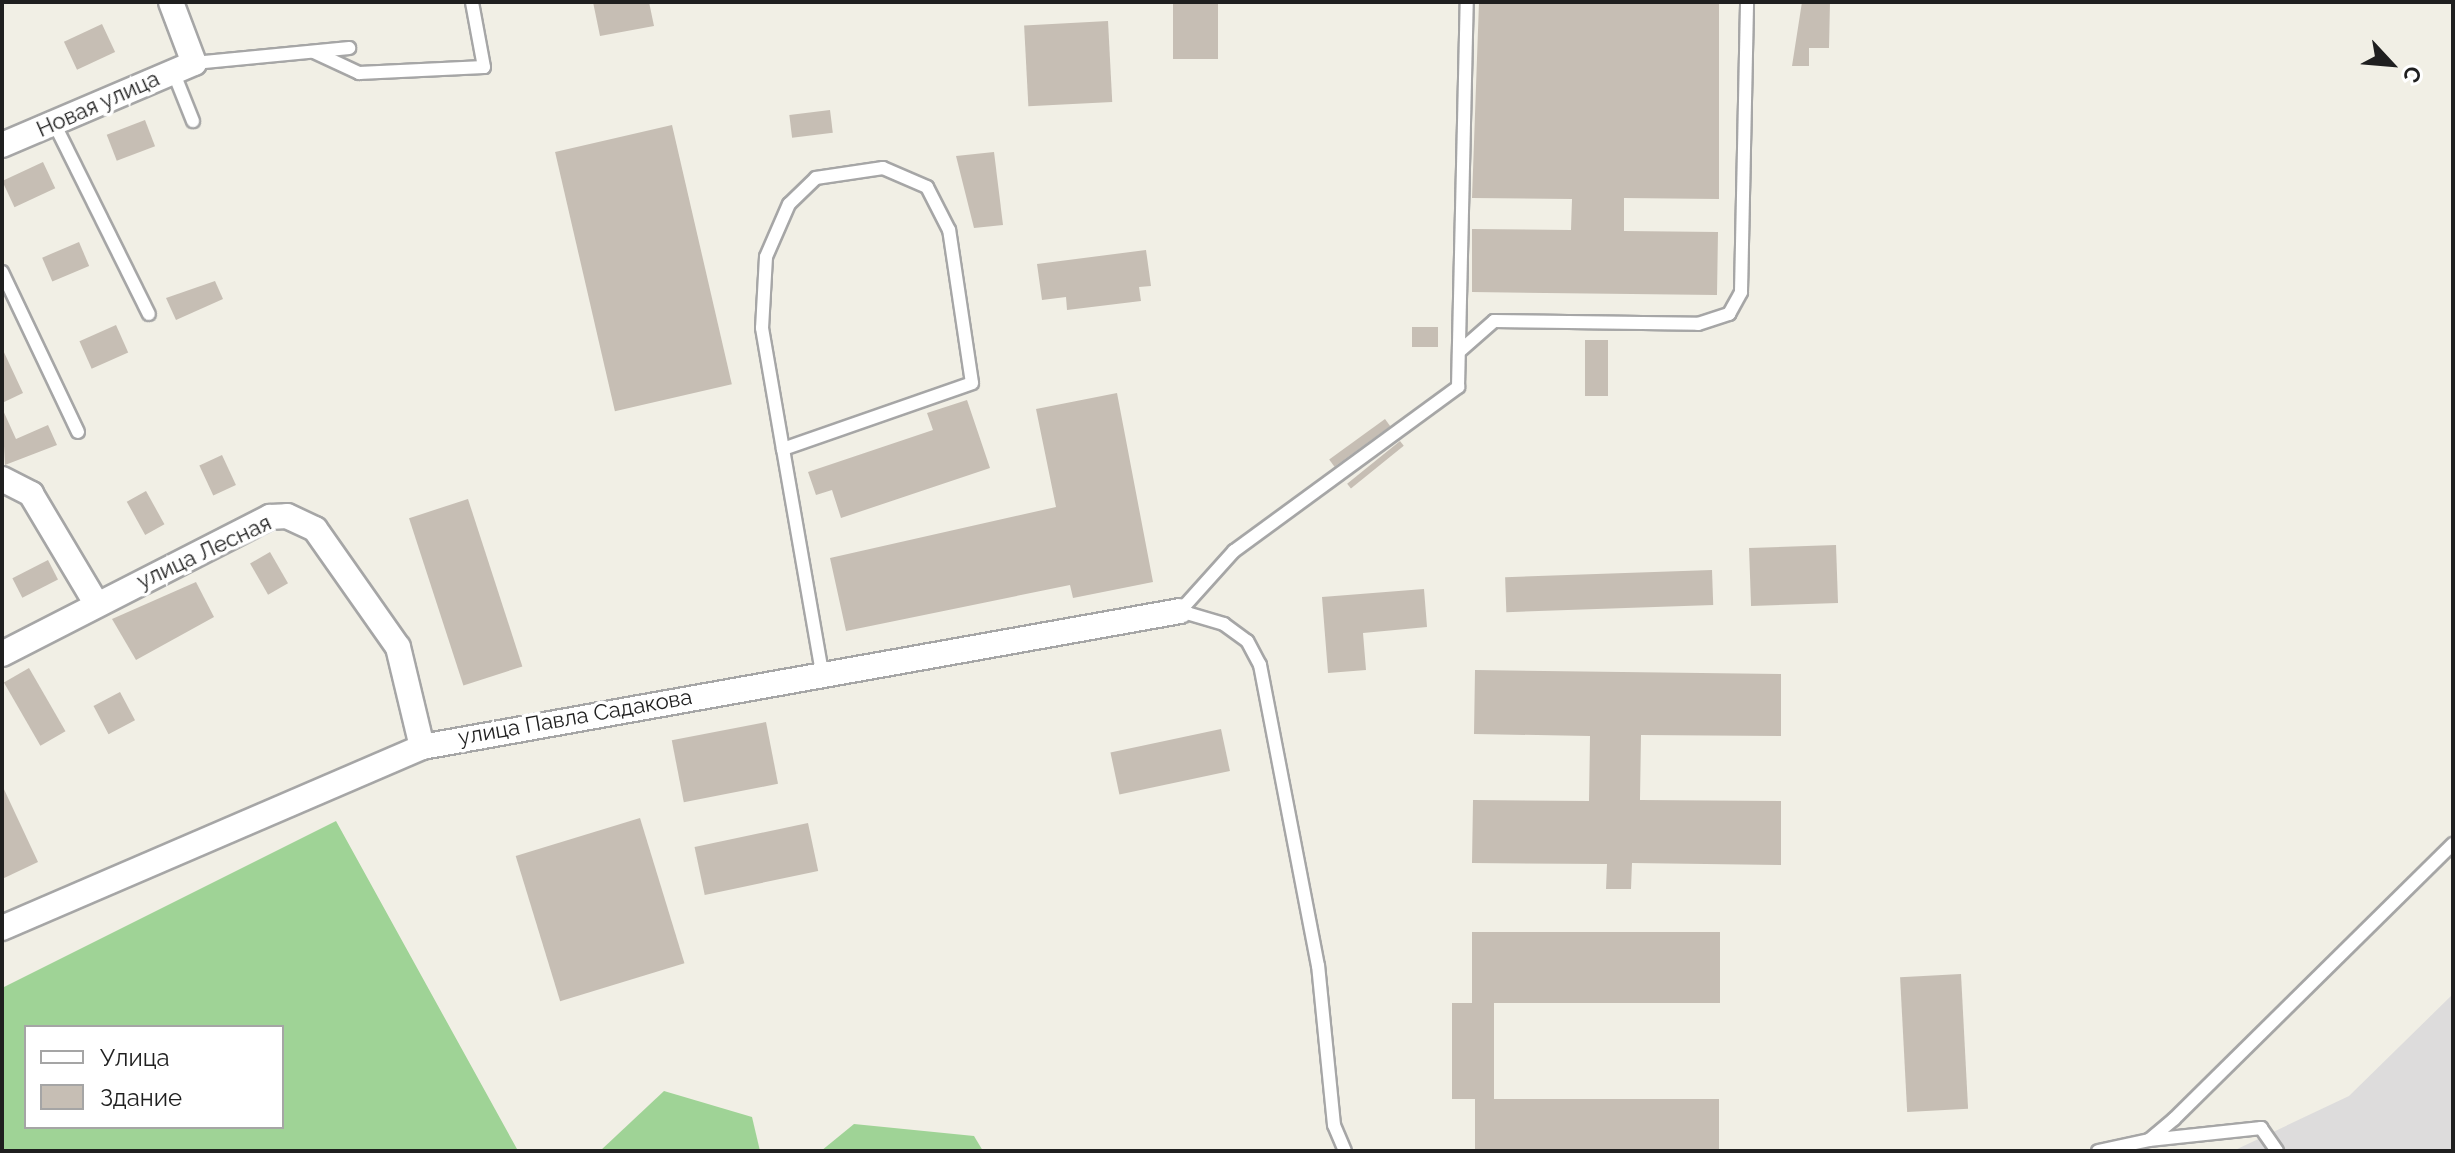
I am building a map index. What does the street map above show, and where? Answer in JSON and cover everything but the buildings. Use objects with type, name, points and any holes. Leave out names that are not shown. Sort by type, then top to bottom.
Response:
[{"type":"street","points":[[171,2],[184,67]]},
{"type":"street","name":"Новая улица","points":[[2,145],[55,125],[184,67]]},
{"type":"street","points":[[2,479],[31,494],[96,603]]},
{"type":"street","name":"улица Лесная","points":[[2,654],[96,603],[270,517],[299,519],[315,529],[398,647],[422,747]]},
{"type":"street","name":"улица Павла Садакова","points":[[2,928],[422,747],[1180,611]]},
{"type":"lane","points":[[314,52],[359,73],[484,67],[472,2]]},
{"type":"lane","points":[[1345,1151],[1334,1125],[1318,966],[1260,665],[1247,641],[1224,624],[1180,611],[1234,551],[1458,387],[1467,2]]},
{"type":"lane","points":[[1461,350],[1494,321],[1698,324],[1729,314],[1741,292],[1747,2]]},
{"type":"lane","points":[[193,121],[184,67],[349,48]]},
{"type":"lane","points":[[55,125],[149,314]]},
{"type":"lane","points":[[783,449],[972,383],[949,230],[927,187],[883,168],[816,178],[789,204],[766,257],[762,328],[783,449],[822,673]]},
{"type":"lane","points":[[2,272],[78,432]]},
{"type":"lane","points":[[2149,1140],[2453,844]]},
{"type":"lane","points":[[2098,1151],[2149,1140],[2261,1128],[2277,1151]]},
{"type":"shaded area","points":[[2453,994],[2453,1151],[2233,1151],[2349,1096]]},
{"type":"green space","points":[[336,821],[517,1149],[530,1151],[2,1151],[2,988]]},
{"type":"green space","points":[[664,1091],[752,1117],[760,1151],[600,1151]]},
{"type":"green space","points":[[854,1124],[974,1136],[983,1151],[821,1151]]}]
